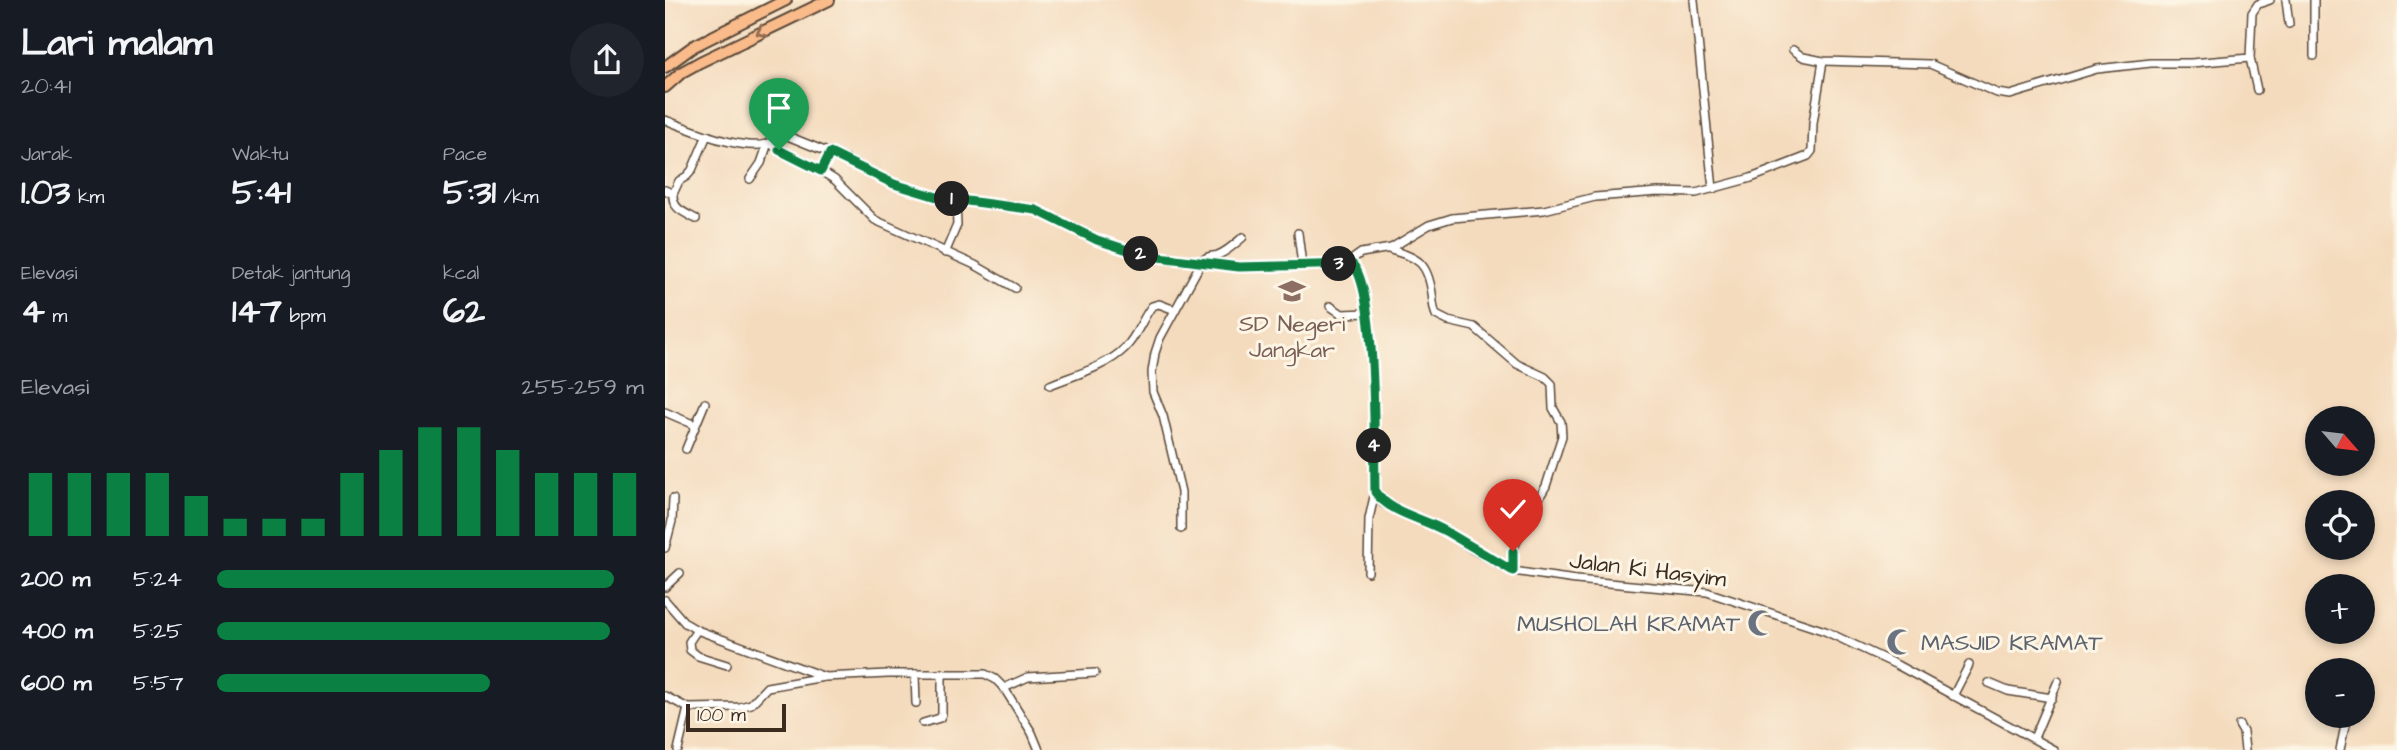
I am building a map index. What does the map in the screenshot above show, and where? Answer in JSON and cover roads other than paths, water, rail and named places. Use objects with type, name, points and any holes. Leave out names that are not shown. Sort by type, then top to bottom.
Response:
[{"type":"highway","points":[[665,68],[694,46],[786,0]]},
{"type":"highway","points":[[665,87],[682,72],[700,62],[829,0]]},
{"type":"street","points":[[1694,0],[1713,189]]},
{"type":"street","points":[[2257,90],[2250,58],[2252,13],[2258,4],[2270,0]]},
{"type":"street","points":[[2286,0],[2289,24]]},
{"type":"street","points":[[2314,0],[2314,56]]},
{"type":"street","points":[[1793,50],[1803,57],[1823,61],[1930,64],[2007,95],[2097,69],[2151,62],[2191,63],[2250,58]]},
{"type":"street","points":[[1352,264],[1354,258],[1361,253],[1391,248],[1429,225],[1452,218],[1544,210],[1595,197],[1658,192],[1681,194],[1713,189],[1751,178],[1811,154],[1823,61]]},
{"type":"street","points":[[665,120],[728,141],[758,145],[768,144],[785,135],[894,184],[926,195],[1036,210],[1097,240],[1143,255],[1239,267],[1352,264]]},
{"type":"street","points":[[696,219],[677,208],[669,192],[692,170],[707,135]]},
{"type":"street","points":[[768,144],[835,180],[875,220],[983,269],[1015,288]]},
{"type":"street","points":[[750,179],[761,163],[768,144]]},
{"type":"street","points":[[821,171],[830,153]]},
{"type":"street","points":[[945,253],[958,220],[956,200]]},
{"type":"street","points":[[1297,233],[1302,265]]},
{"type":"street","points":[[1181,528],[1181,492],[1163,416],[1153,392],[1155,353],[1202,261],[1208,256],[1216,256],[1229,249],[1243,237]]},
{"type":"street","points":[[1386,248],[1414,257],[1423,263],[1430,280],[1436,315],[1448,321],[1474,327],[1517,364],[1545,377],[1552,384],[1553,408],[1561,422],[1562,436],[1546,486],[1513,551],[1513,571]]},
{"type":"street","points":[[1352,264],[1358,271],[1368,313],[1375,492],[1369,519],[1368,572]]},
{"type":"street","points":[[1049,385],[1086,370],[1121,351],[1152,306],[1159,304],[1175,310]]},
{"type":"street","points":[[1330,306],[1342,314],[1368,313]]},
{"type":"street","points":[[685,449],[705,402]]},
{"type":"street","points":[[665,412],[695,425]]},
{"type":"street","name":"Jalan Ki Hasyim","points":[[1375,492],[1383,503],[1445,531],[1513,571],[1719,594],[1772,612],[1863,647],[2054,750]]},
{"type":"street","points":[[665,548],[672,521],[673,499]]},
{"type":"street","points":[[665,587],[680,573]]},
{"type":"street","points":[[665,600],[685,623],[697,630],[825,677]]},
{"type":"street","points":[[697,630],[689,642],[690,650],[698,656],[727,665]]},
{"type":"street","points":[[1953,696],[1969,665]]},
{"type":"street","points":[[1004,688],[1028,677],[1095,673]]},
{"type":"street","points":[[915,674],[916,703]]},
{"type":"street","points":[[923,723],[940,718],[942,714],[942,674]]},
{"type":"street","points":[[665,696],[688,708],[746,705],[754,701],[767,687],[825,677],[985,674],[1004,688],[1032,733],[1039,750]]},
{"type":"street","points":[[2034,738],[2058,681]]},
{"type":"street","points":[[1989,683],[2008,691],[2052,698]]},
{"type":"street","points":[[678,750],[688,708]]},
{"type":"street","points":[[2239,725],[2243,732],[2245,750]]},
{"type":"street","points":[[2340,750],[2345,728]]},
{"type":"place","name":"SD Negeri Jangkar","points":[[1292,291]]},
{"type":"place","name":"MUSHOLAH KRAMAT","points":[[1761,623]]},
{"type":"place","name":"MASJID KRAMAT","points":[[1900,642]]}]
